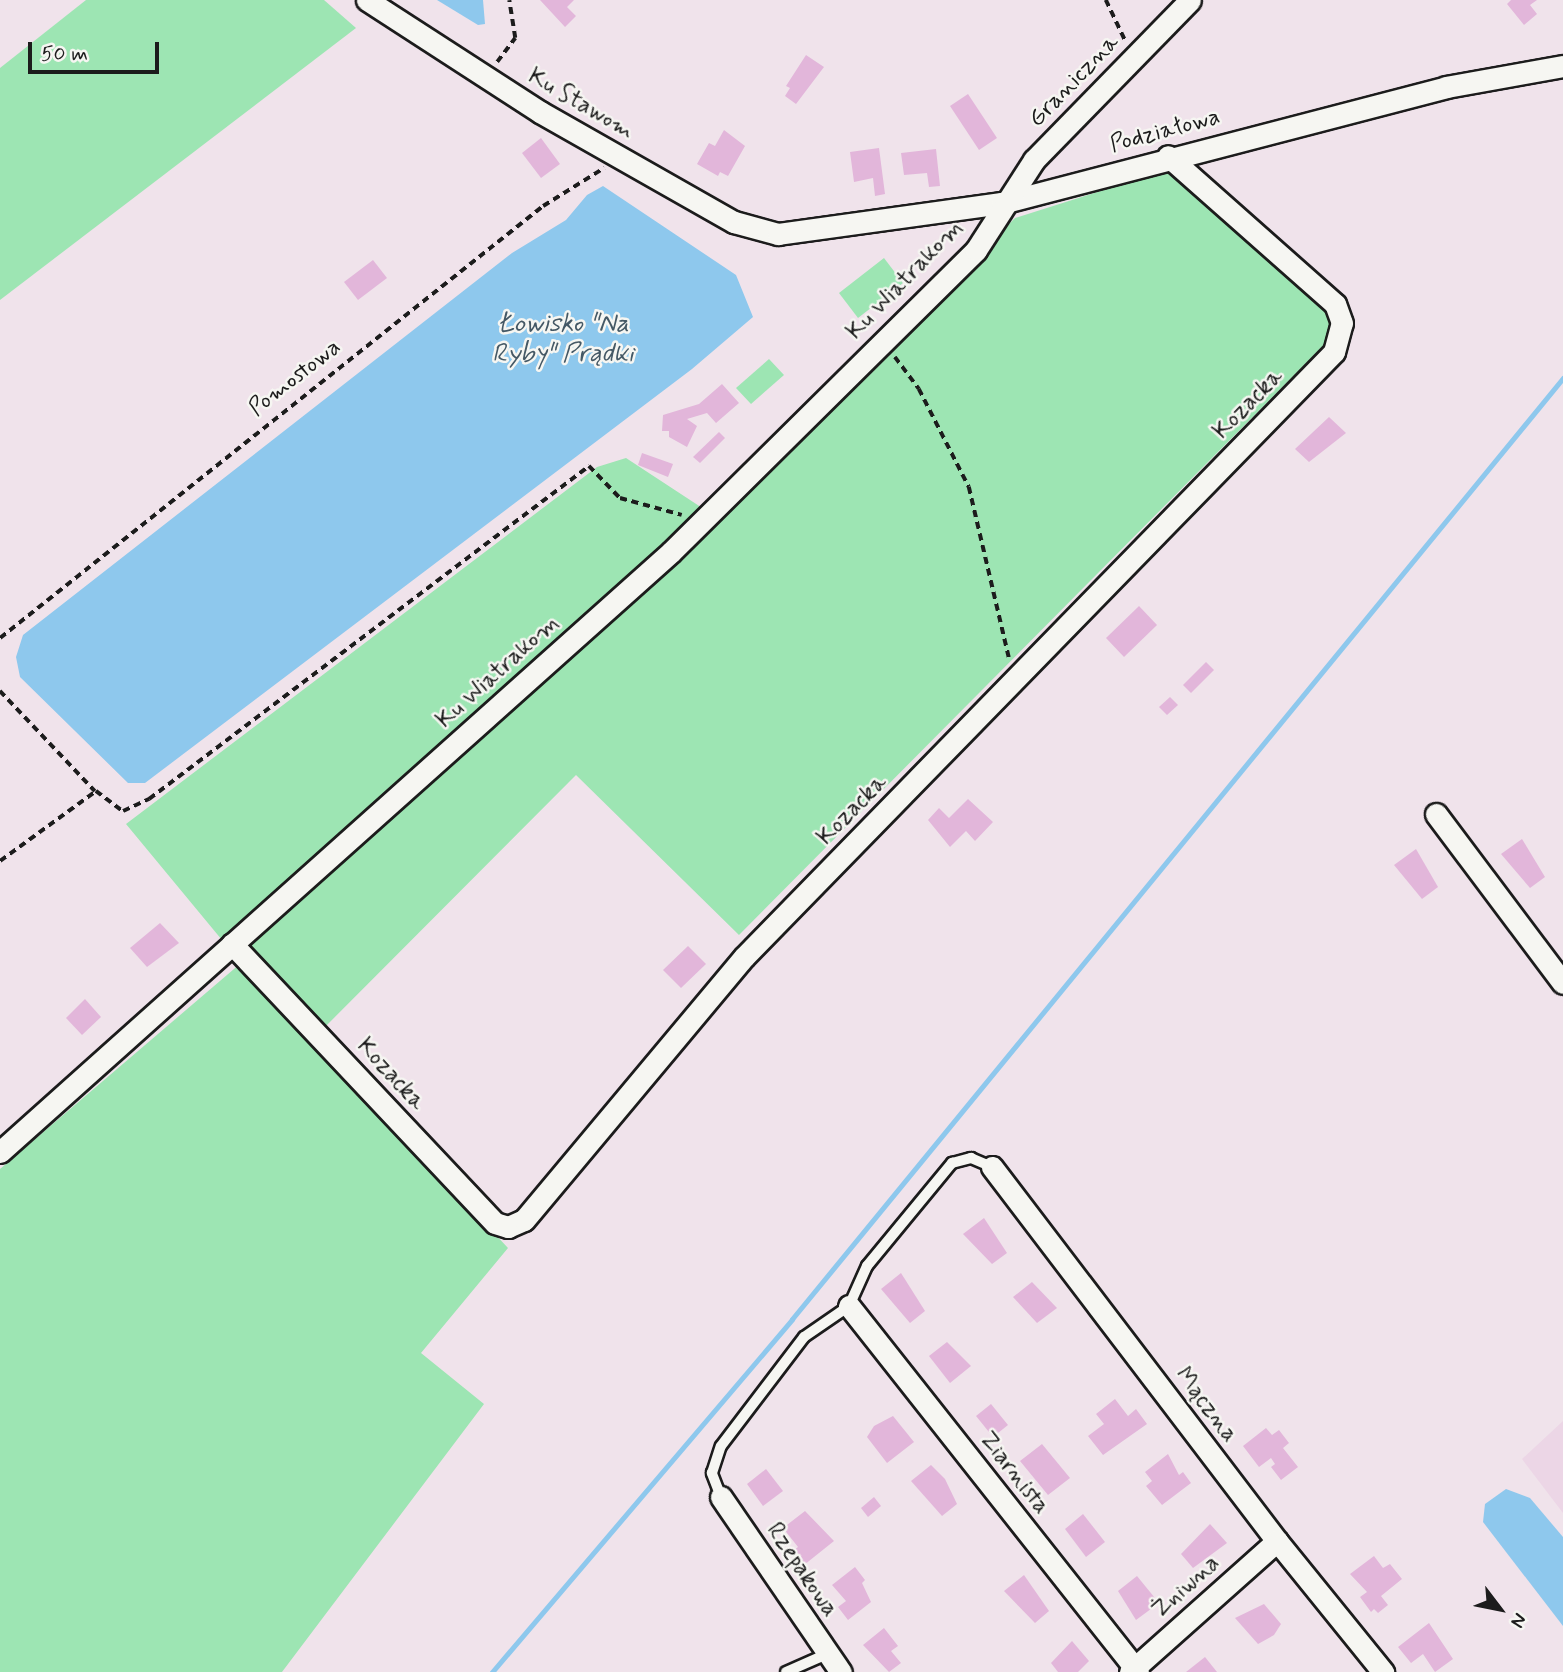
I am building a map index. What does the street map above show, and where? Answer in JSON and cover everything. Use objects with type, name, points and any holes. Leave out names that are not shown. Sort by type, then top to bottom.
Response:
[{"type":"street","name":"Ku Stawom","points":[[366,0],[486,78],[620,158],[734,222],[778,234]]},
{"type":"street","name":"Graniczna","points":[[1002,204],[1034,160],[1190,0]]},
{"type":"street","name":"Podziałowa","points":[[778,234],[1002,204],[1168,156],[1446,87],[1562,63]]},
{"type":"street","name":"Kozacka","points":[[232,944],[495,1223],[516,1226],[533,1212],[744,957],[1329,360],[1340,341],[1342,323],[1335,304],[1168,156]]},
{"type":"street","name":"Ku Wiatrakom","points":[[0,1152],[705,519],[975,250],[1002,204]]},
{"type":"street","points":[[1436,814],[1563,983]]},
{"type":"street","name":"Mączna","points":[[992,1167],[1276,1541],[1383,1672]]},
{"type":"street","name":"Ziarnista","points":[[849,1306],[1134,1671]]},
{"type":"street","name":"Rzepakowa","points":[[721,1497],[841,1672]]},
{"type":"street","name":"Żniwna","points":[[1134,1671],[1276,1541]]},
{"type":"lane","points":[[721,1497],[712,1472],[721,1446],[804,1337],[826,1318],[849,1306],[867,1266],[951,1163],[971,1158],[992,1167]]},
{"type":"lane","points":[[786,1672],[827,1654]]},
{"type":"path","points":[[486,78],[515,38],[509,0]]},
{"type":"path","points":[[1106,0],[1134,57]]},
{"type":"path","name":"Pomostowa","points":[[0,638],[543,206],[620,158]]},
{"type":"path","points":[[883,342],[919,389],[969,487],[1014,681]]},
{"type":"path","points":[[0,691],[96,791],[123,811],[149,799],[589,466],[620,498],[659,511],[705,519]]},
{"type":"path","points":[[0,861],[96,791]]},
{"type":"shaded area","points":[[1563,1421],[1563,1513],[1522,1459]]},
{"type":"green space","points":[[86,0],[324,0],[356,28],[0,300],[0,68]]},
{"type":"green space","points":[[1170,169],[1329,313],[1331,338],[739,935],[576,775],[313,1039],[508,1248],[421,1353],[484,1404],[282,1672],[0,1672],[0,1169],[241,963],[126,824],[597,467],[626,458],[716,517],[1015,218]]},
{"type":"green space","points":[[884,258],[903,283],[858,318],[839,293]]},
{"type":"green space","points":[[769,359],[784,375],[751,404],[736,388]]},
{"type":"water","points":[[437,0],[483,0],[485,24],[478,25]]},
{"type":"water","name":"Łowisko \"Na Ryby\" Prądki","points":[[603,186],[736,275],[753,317],[692,369],[145,783],[128,783],[20,677],[16,657],[23,635],[512,253],[566,220],[587,195]]},
{"type":"water","points":[[1506,1489],[1530,1498],[1563,1537],[1563,1626],[1483,1522],[1485,1504]]},
{"type":"building","points":[[540,0],[574,0],[567,7],[576,16],[565,27]]},
{"type":"building","points":[[1511,0],[1537,0],[1530,5],[1537,14],[1524,25],[1507,4]]},
{"type":"building","points":[[806,55],[824,67],[796,104],[785,96],[790,88],[786,86]]},
{"type":"building","points":[[968,94],[997,138],[979,150],[950,106]]},
{"type":"building","points":[[724,130],[745,146],[728,176],[720,172],[718,176],[697,164],[709,143],[715,146]]},
{"type":"building","points":[[541,138],[560,164],[541,178],[522,153]]},
{"type":"building","points":[[879,148],[885,194],[875,196],[873,178],[854,182],[850,152]]},
{"type":"building","points":[[936,149],[940,186],[929,187],[927,173],[904,175],[901,153]]},
{"type":"building","points":[[373,260],[387,278],[358,300],[344,282]]},
{"type":"building","points":[[722,384],[739,403],[716,423],[707,413],[687,419],[697,426],[687,447],[669,437],[669,431],[662,431],[663,415],[699,404]]},
{"type":"building","points":[[1329,417],[1346,433],[1309,462],[1295,449]]},
{"type":"building","points":[[719,432],[725,438],[700,463],[693,457]]},
{"type":"building","points":[[642,453],[673,464],[668,477],[638,465]]},
{"type":"building","points":[[1139,606],[1157,625],[1124,657],[1106,638]]},
{"type":"building","points":[[1206,662],[1214,670],[1191,693],[1183,685]]},
{"type":"building","points":[[1170,697],[1178,705],[1167,715],[1159,707]]},
{"type":"building","points":[[968,799],[993,822],[975,841],[966,831],[950,847],[928,820],[939,808],[949,818]]},
{"type":"building","points":[[1522,839],[1545,877],[1530,888],[1501,854]]},
{"type":"building","points":[[1416,849],[1438,887],[1422,899],[1394,865]]},
{"type":"building","points":[[160,923],[179,943],[147,967],[130,948]]},
{"type":"building","points":[[688,946],[706,964],[681,988],[663,970]]},
{"type":"building","points":[[85,999],[101,1017],[82,1035],[66,1018]]},
{"type":"building","points":[[984,1218],[1007,1253],[992,1264],[963,1234]]},
{"type":"building","points":[[901,1273],[925,1311],[910,1323],[881,1289]]},
{"type":"building","points":[[1032,1282],[1057,1308],[1037,1323],[1013,1297]]},
{"type":"building","points":[[947,1342],[971,1366],[950,1383],[929,1356]]},
{"type":"building","points":[[1115,1399],[1128,1416],[1136,1409],[1147,1424],[1103,1455],[1088,1436],[1104,1424],[1096,1414]]},
{"type":"building","points":[[991,1404],[1008,1425],[993,1437],[976,1416]]},
{"type":"building","points":[[893,1416],[914,1442],[887,1463],[867,1437],[874,1426]]},
{"type":"building","points":[[1266,1428],[1272,1435],[1279,1430],[1289,1443],[1283,1448],[1298,1467],[1281,1480],[1271,1467],[1275,1464],[1271,1458],[1259,1467],[1243,1446]]},
{"type":"building","points":[[1042,1444],[1070,1478],[1048,1495],[1020,1461]]},
{"type":"building","points":[[1168,1454],[1179,1475],[1183,1472],[1191,1483],[1162,1505],[1146,1486],[1152,1481],[1145,1472]]},
{"type":"building","points":[[931,1465],[945,1479],[957,1504],[942,1516],[911,1481]]},
{"type":"building","points":[[766,1469],[783,1491],[763,1506],[747,1484]]},
{"type":"building","points":[[874,1497],[881,1506],[868,1517],[861,1508]]},
{"type":"building","points":[[805,1511],[834,1541],[804,1565],[793,1551],[798,1547],[783,1528]]},
{"type":"building","points":[[1083,1514],[1105,1542],[1086,1557],[1065,1529]]},
{"type":"building","points":[[1210,1524],[1227,1543],[1193,1568],[1181,1554]]},
{"type":"building","points":[[1374,1556],[1383,1568],[1390,1564],[1402,1579],[1381,1596],[1388,1605],[1378,1613],[1374,1609],[1371,1612],[1360,1597],[1367,1592],[1350,1574]]},
{"type":"building","points":[[855,1567],[865,1580],[862,1583],[871,1602],[848,1620],[838,1607],[846,1601],[832,1585]]},
{"type":"building","points":[[1024,1575],[1049,1611],[1035,1623],[1004,1591]]},
{"type":"building","points":[[1137,1576],[1159,1603],[1136,1620],[1118,1591]]},
{"type":"building","points":[[1264,1604],[1281,1624],[1274,1635],[1258,1644],[1235,1618]]},
{"type":"building","points":[[1429,1623],[1453,1659],[1435,1672],[1423,1654],[1411,1663],[1398,1647]]},
{"type":"building","points":[[884,1628],[898,1646],[891,1651],[901,1663],[889,1672],[863,1645]]},
{"type":"building","points":[[1072,1641],[1089,1661],[1078,1672],[1058,1672],[1051,1663]]},
{"type":"building","points":[[1205,1657],[1217,1672],[1186,1672]]},
{"type":"waterway","points":[[492,1672],[792,1319],[1563,378]]}]
